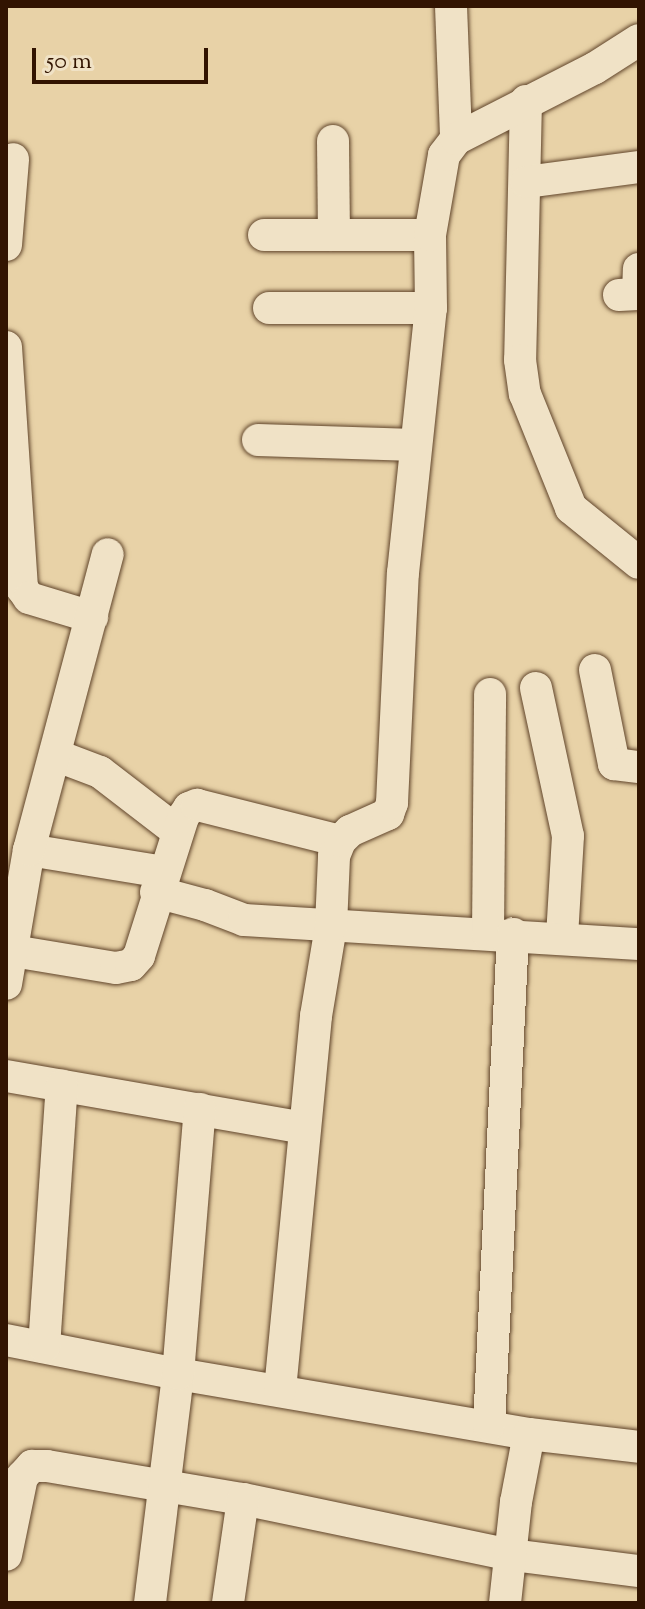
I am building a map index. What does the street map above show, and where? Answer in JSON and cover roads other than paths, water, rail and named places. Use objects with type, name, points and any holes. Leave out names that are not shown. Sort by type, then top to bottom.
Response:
[{"type":"street","points":[[451,6],[456,139]]},
{"type":"street","points":[[280,1390],[316,1016],[331,926],[334,856],[340,841],[350,831],[388,814],[392,803],[398,662],[415,445],[431,308],[430,235],[444,155],[456,139],[595,68],[639,40]]},
{"type":"street","points":[[526,101],[520,360],[525,394],[571,508],[639,563]]},
{"type":"street","points":[[333,141],[334,235]]},
{"type":"street","points":[[6,245],[13,159]]},
{"type":"street","points":[[526,182],[639,167]]},
{"type":"street","points":[[264,235],[430,235]]},
{"type":"street","points":[[619,295],[638,294],[639,269]]},
{"type":"street","points":[[269,308],[431,308]]},
{"type":"street","points":[[6,347],[22,588],[29,598],[92,617]]},
{"type":"street","points":[[258,440],[415,445]]},
{"type":"street","points":[[6,984],[13,951],[21,855],[55,755],[108,554]]},
{"type":"street","points":[[595,670],[614,764],[639,767]]},
{"type":"street","points":[[536,688],[568,836],[562,937]]},
{"type":"street","points":[[489,1425],[501,934],[490,694]]},
{"type":"street","points":[[55,755],[100,772],[178,832]]},
{"type":"street","points":[[13,951],[116,968],[131,965],[139,956],[160,882],[189,808],[207,805],[340,841]]},
{"type":"street","points":[[21,855],[160,882],[205,905],[244,920],[639,944]]},
{"type":"street","points":[[6,1076],[305,1128]]},
{"type":"street","points":[[44,1347],[62,1086]]},
{"type":"street","points":[[150,1603],[178,1374],[200,1109]]},
{"type":"street","points":[[6,1340],[178,1374],[529,1434],[639,1447]]},
{"type":"street","points":[[505,1603],[516,1502],[529,1434]]},
{"type":"street","points":[[6,1555],[16,1492],[22,1477],[32,1466],[243,1499],[512,1555],[639,1571]]},
{"type":"street","points":[[228,1603],[243,1499]]}]
